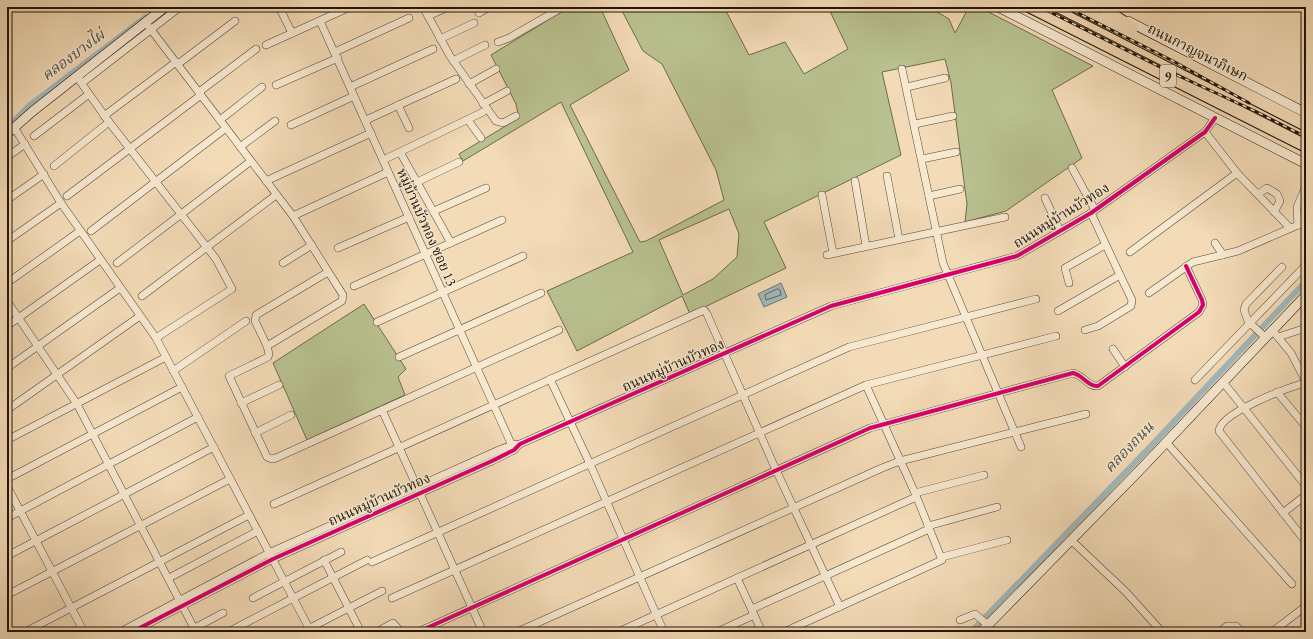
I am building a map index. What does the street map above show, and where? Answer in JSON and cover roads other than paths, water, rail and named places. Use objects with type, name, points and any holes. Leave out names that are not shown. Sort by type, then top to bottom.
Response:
[{"type":"highway","name":"9","points":[[1030,7],[1306,146]]},
{"type":"highway","name":"ถนนกาญจนาภิเษก","points":[[1076,7],[1306,125]]},
{"type":"highway","points":[[1104,9],[1172,55]]},
{"type":"street","points":[[148,26],[165,7]]},
{"type":"street","points":[[7,134],[14,127],[79,80],[148,26],[180,7]]},
{"type":"street","points":[[279,7],[292,33]]},
{"type":"street","points":[[266,45],[350,7]]},
{"type":"street","points":[[423,7],[453,61],[483,108],[499,124],[516,116]]},
{"type":"street","points":[[428,16],[448,7]]},
{"type":"street","points":[[479,13],[489,7]]},
{"type":"street","points":[[498,42],[509,38],[563,7]]},
{"type":"street","points":[[1000,7],[1306,164]]},
{"type":"street","points":[[1104,9],[1306,113]]},
{"type":"street","points":[[276,86],[409,18]]},
{"type":"street","points":[[54,166],[107,119],[177,63],[235,21]]},
{"type":"street","name":"หมู่บ้านบัวทอง ซอย 13","points":[[320,21],[513,447]]},
{"type":"street","points":[[440,39],[474,23]]},
{"type":"street","points":[[148,26],[293,216],[343,295],[342,301],[267,346]]},
{"type":"street","points":[[453,61],[485,45]]},
{"type":"street","points":[[67,196],[256,49]]},
{"type":"street","points":[[350,87],[433,49]]},
{"type":"street","points":[[469,84],[496,69]]},
{"type":"street","points":[[902,69],[943,263],[964,316],[1021,447]]},
{"type":"street","points":[[366,120],[456,78]]},
{"type":"street","points":[[907,87],[945,78]]},
{"type":"street","points":[[79,80],[107,119],[223,270],[232,289],[156,338]]},
{"type":"street","points":[[220,120],[262,87]]},
{"type":"street","points":[[383,160],[468,120],[507,91]]},
{"type":"street","points":[[34,136],[89,94]]},
{"type":"street","points":[[291,125],[354,96]]},
{"type":"street","points":[[398,105],[409,128]]},
{"type":"street","points":[[914,124],[953,116]]},
{"type":"street","name":"ถนนหมู่บ้านบัวทอง","points":[[132,632],[182,603],[271,556],[831,306],[1018,256],[1093,211],[1205,132],[1215,118]]},
{"type":"street","points":[[468,120],[481,138]]},
{"type":"street","points":[[240,147],[275,121]]},
{"type":"street","points":[[14,127],[80,232],[156,338],[293,598],[307,631],[382,591]]},
{"type":"street","points":[[91,232],[226,128]]},
{"type":"street","points":[[1205,132],[1237,173],[1290,228]]},
{"type":"street","points":[[266,181],[371,133]]},
{"type":"street","points":[[7,157],[25,144]]},
{"type":"street","points":[[400,152],[451,242]]},
{"type":"street","points":[[922,160],[956,152]]},
{"type":"street","points":[[117,263],[179,214],[251,161]]},
{"type":"street","points":[[417,182],[459,162]]},
{"type":"street","points":[[1072,168],[1093,211],[1105,245],[1132,300],[1131,306],[1098,326],[1085,330]]},
{"type":"street","points":[[293,216],[388,172]]},
{"type":"street","points":[[1130,252],[1237,173]]},
{"type":"street","points":[[7,200],[44,174]]},
{"type":"street","points":[[887,176],[899,239]]},
{"type":"street","points":[[855,181],[866,246]]},
{"type":"street","points":[[1298,225],[1297,207],[1306,186]]},
{"type":"street","points":[[434,211],[486,188]]},
{"type":"street","points":[[1258,194],[1267,188],[1278,194],[1280,201],[1274,212]]},
{"type":"street","points":[[929,196],[960,189]]},
{"type":"street","points":[[142,296],[276,195]]},
{"type":"street","points":[[822,195],[830,254],[1005,217]]},
{"type":"street","points":[[1044,198],[1060,231]]},
{"type":"street","points":[[7,241],[61,203]]},
{"type":"street","points":[[338,248],[409,217]]},
{"type":"street","points":[[354,286],[502,220]]},
{"type":"street","points":[[1149,293],[1186,266],[1238,251],[1290,228],[1306,224]]},
{"type":"street","points":[[7,283],[80,232]]},
{"type":"street","points":[[1215,243],[1223,255]]},
{"type":"street","points":[[283,262],[312,245]]},
{"type":"street","points":[[1069,283],[1065,268],[1105,245]]},
{"type":"street","points":[[377,322],[523,256]]},
{"type":"street","points":[[7,326],[100,260]]},
{"type":"street","points":[[418,632],[776,470],[882,424],[1073,374],[1079,375],[1096,387],[1125,367],[1202,308],[1202,300],[1186,266]]},
{"type":"street","points":[[1263,336],[1250,324],[1244,310],[1246,304],[1282,267]]},
{"type":"street","points":[[1195,380],[1304,267]]},
{"type":"street","points":[[328,272],[256,316],[255,321],[267,346],[269,354],[268,357],[229,376],[267,457],[272,459],[559,330]]},
{"type":"street","points":[[1058,311],[1120,274]]},
{"type":"street","points":[[7,368],[120,288]]},
{"type":"street","points":[[398,357],[541,293]]},
{"type":"street","points":[[1275,334],[1306,294]]},
{"type":"street","points":[[228,632],[369,561],[438,532],[849,347],[964,316],[1036,299]]},
{"type":"street","points":[[7,301],[77,404],[195,630]]},
{"type":"street","points":[[274,504],[704,310],[840,607]]},
{"type":"street","points":[[7,410],[140,316]]},
{"type":"street","points":[[173,370],[246,321]]},
{"type":"street","points":[[960,620],[971,615],[978,615],[984,628],[1072,540],[1166,442],[1223,382],[1263,336],[1306,328]]},
{"type":"street","points":[[1275,334],[1291,353],[1303,383],[1277,392],[1245,407],[1221,424],[1219,431],[1306,542]]},
{"type":"street","points":[[392,598],[866,385],[1056,336]]},
{"type":"street","points":[[1113,349],[1125,367]]},
{"type":"street","points":[[7,440],[166,357]]},
{"type":"street","points":[[550,380],[590,464],[622,540],[664,632]]},
{"type":"street","points":[[1223,382],[1245,407],[1306,486]]},
{"type":"street","points":[[784,632],[939,563],[942,560],[866,385]]},
{"type":"street","points":[[241,403],[279,386]]},
{"type":"street","points":[[7,479],[182,387]]},
{"type":"street","points":[[1277,392],[1306,427]]},
{"type":"street","points":[[382,410],[483,632]]},
{"type":"street","points":[[517,632],[900,461],[1086,414]]},
{"type":"street","points":[[255,433],[291,415]]},
{"type":"street","points":[[7,518],[198,417]]},
{"type":"street","points":[[1166,442],[1292,584]]},
{"type":"street","points":[[7,556],[214,447]]},
{"type":"street","points":[[618,632],[811,545],[915,495],[984,475]]},
{"type":"street","points":[[7,595],[230,479]]},
{"type":"street","points":[[7,486],[84,632]]},
{"type":"street","points":[[1283,512],[1306,495]]},
{"type":"street","points":[[717,632],[825,576],[928,527],[997,507]]},
{"type":"street","points":[[25,632],[249,515]]},
{"type":"street","points":[[169,578],[258,531]]},
{"type":"street","points":[[942,557],[1007,540]]},
{"type":"street","points":[[1072,540],[1126,592],[1162,632]]},
{"type":"street","points":[[253,598],[341,552]]},
{"type":"street","points":[[324,560],[361,632]]},
{"type":"street","points":[[737,578],[762,632]]},
{"type":"street","name":"ถนนหมู่บ้านบัวทอง","points":[[120,632],[182,603]]},
{"type":"street","points":[[1272,632],[1306,606]]},
{"type":"street","points":[[187,632],[195,630],[223,614]]},
{"type":"street","points":[[376,632],[393,623],[400,632]]},
{"type":"street","points":[[1219,632],[1231,625],[1236,626],[1242,632]]},
{"type":"water","points":[[781,283],[787,297],[764,307],[758,294]]},
{"type":"waterway","name":"คลองบางไผ่","points":[[7,128],[29,106],[146,17]]},
{"type":"waterway","name":"คลองถนน","points":[[971,632],[1149,448],[1306,281]]},
{"type":"railway","points":[[1040,7],[1168,71],[1255,111],[1306,137]]},
{"type":"railway","points":[[1066,7],[1173,61],[1249,103]]}]
